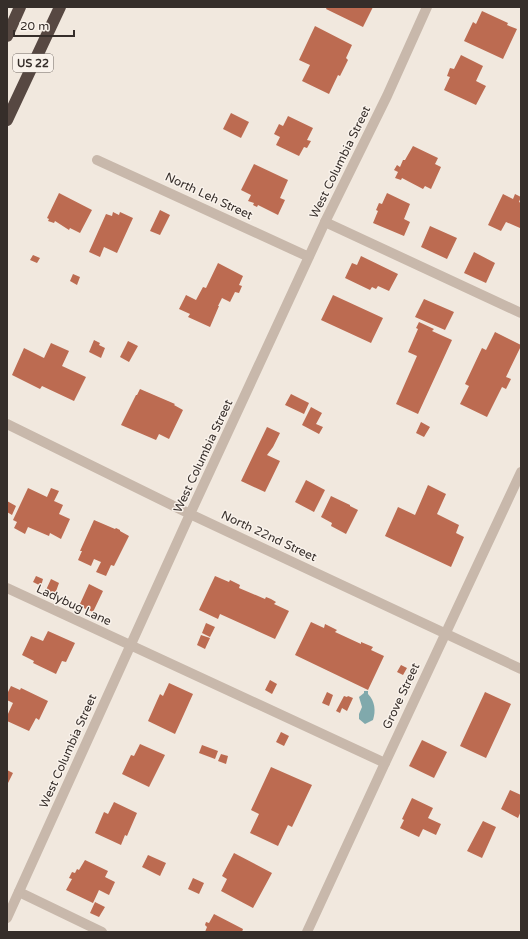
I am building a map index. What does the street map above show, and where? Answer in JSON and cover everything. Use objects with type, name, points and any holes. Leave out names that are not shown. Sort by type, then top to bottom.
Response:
[{"type":"highway","points":[[7,36],[20,7]]},
{"type":"highway","name":"US 22","points":[[7,120],[60,7]]},
{"type":"street","name":"West Columbia Street","points":[[7,918],[190,514],[325,222],[387,96],[427,7]]},
{"type":"street","name":"North Leh Street","points":[[97,160],[309,257]]},
{"type":"street","points":[[325,222],[521,313]]},
{"type":"street","name":"North 22nd Street","points":[[7,424],[190,514],[521,669]]},
{"type":"street","name":"Grove Street","points":[[307,932],[521,472]]},
{"type":"street","name":"Ladybug Lane","points":[[7,588],[385,762]]},
{"type":"street","points":[[19,892],[102,932]]},
{"type":"water","points":[[364,691],[368,691],[375,710],[373,720],[365,724],[359,719],[359,714],[362,707],[359,697],[364,693]]},
{"type":"building","points":[[327,7],[373,7],[363,27],[326,9]]},
{"type":"building","points":[[482,11],[508,23],[507,25],[517,29],[503,59],[464,41],[473,22],[476,24]]},
{"type":"building","points":[[315,26],[352,45],[346,58],[348,60],[340,76],[338,75],[329,94],[302,81],[310,65],[299,60]]},
{"type":"building","points":[[461,55],[483,66],[476,81],[486,86],[476,105],[444,90],[450,77],[447,76],[450,68],[454,69]]},
{"type":"building","points":[[231,113],[249,122],[241,138],[223,129]]},
{"type":"building","points":[[288,116],[313,128],[307,140],[311,141],[307,148],[304,147],[299,156],[276,145],[280,137],[274,134],[279,124],[283,126]]},
{"type":"building","points":[[413,146],[438,158],[435,164],[441,167],[431,189],[425,186],[423,189],[402,178],[401,180],[395,178],[398,172],[394,170],[397,165],[400,167]]},
{"type":"building","points":[[254,164],[288,180],[280,198],[285,200],[278,215],[258,205],[257,207],[253,205],[254,203],[248,201],[251,195],[241,190]]},
{"type":"building","points":[[59,193],[92,210],[80,233],[70,228],[69,230],[55,221],[54,223],[48,221],[49,219],[47,218]]},
{"type":"building","points":[[387,193],[410,204],[404,219],[410,222],[404,236],[373,223],[378,211],[376,210],[379,203],[382,204]]},
{"type":"building","points":[[503,194],[513,199],[515,194],[521,197],[519,202],[521,203],[520,228],[506,222],[501,231],[488,225]]},
{"type":"building","points":[[160,210],[170,215],[160,235],[150,231]]},
{"type":"building","points":[[113,212],[119,215],[120,212],[133,218],[117,253],[104,247],[100,257],[89,252],[106,214],[112,216]]},
{"type":"building","points":[[430,226],[457,238],[447,259],[421,247]]},
{"type":"building","points":[[474,252],[495,263],[486,283],[464,273]]},
{"type":"building","points":[[33,255],[40,258],[37,263],[30,260]]},
{"type":"building","points":[[361,256],[398,274],[389,291],[378,286],[376,289],[372,287],[370,290],[345,278],[352,263],[357,265]]},
{"type":"building","points":[[218,263],[243,276],[239,285],[242,286],[239,293],[235,292],[230,302],[222,298],[210,327],[188,317],[190,314],[179,309],[186,295],[196,300],[203,287],[206,288]]},
{"type":"building","points":[[73,274],[80,277],[77,285],[70,281]]},
{"type":"building","points":[[333,295],[383,318],[371,343],[321,320]]},
{"type":"building","points":[[424,299],[454,312],[445,330],[415,317]]},
{"type":"building","points":[[419,322],[434,329],[432,331],[452,340],[418,414],[396,404],[417,356],[408,352],[418,329],[416,328]]},
{"type":"building","points":[[495,332],[521,346],[506,377],[511,379],[506,389],[502,387],[487,417],[460,404],[469,386],[465,384],[482,348],[486,350]]},
{"type":"building","points":[[94,340],[105,348],[101,358],[89,352]]},
{"type":"building","points":[[128,341],[138,346],[129,362],[120,357]]},
{"type":"building","points":[[51,343],[69,351],[62,366],[86,377],[74,401],[42,386],[40,389],[12,375],[24,348],[44,358]]},
{"type":"building","points":[[140,389],[175,404],[174,405],[183,410],[169,439],[159,434],[156,440],[121,425]]},
{"type":"building","points":[[291,394],[309,403],[304,414],[285,405]]},
{"type":"building","points":[[311,407],[322,413],[316,424],[323,427],[319,434],[302,425]]},
{"type":"building","points":[[421,422],[430,427],[424,437],[416,433]]},
{"type":"building","points":[[267,427],[280,433],[267,455],[280,461],[265,492],[241,481]]},
{"type":"building","points":[[306,480],[325,490],[314,512],[295,502]]},
{"type":"building","points":[[428,485],[446,494],[437,514],[459,525],[456,533],[464,537],[451,567],[385,536],[398,507],[415,515]]},
{"type":"building","points":[[28,488],[47,497],[51,488],[59,491],[54,501],[63,505],[59,514],[70,519],[61,539],[50,533],[49,536],[28,527],[25,534],[14,528],[17,522],[13,520]]},
{"type":"building","points":[[331,496],[358,510],[346,534],[331,526],[332,523],[321,517]]},
{"type":"building","points":[[7,501],[16,506],[12,515],[7,512]]},
{"type":"building","points":[[94,520],[115,529],[116,528],[129,536],[114,566],[111,565],[106,576],[96,572],[101,562],[94,559],[91,566],[78,560],[82,551],[80,551]]},
{"type":"building","points":[[36,576],[43,579],[41,586],[33,582]]},
{"type":"building","points":[[215,576],[229,582],[230,580],[240,585],[239,588],[265,599],[266,597],[271,599],[276,602],[274,604],[289,611],[275,639],[220,614],[218,619],[199,610]]},
{"type":"building","points":[[51,579],[59,583],[55,594],[46,590]]},
{"type":"building","points":[[89,584],[103,591],[93,612],[79,606]]},
{"type":"building","points":[[311,622],[324,628],[325,624],[337,630],[335,632],[361,644],[361,642],[373,647],[371,650],[384,656],[368,690],[295,655]]},
{"type":"building","points":[[206,623],[215,627],[210,637],[202,633]]},
{"type":"building","points":[[48,631],[75,643],[66,662],[62,661],[56,674],[33,663],[34,661],[22,655],[31,636],[43,641]]},
{"type":"building","points":[[201,635],[210,638],[205,649],[197,645]]},
{"type":"building","points":[[401,665],[407,668],[403,675],[397,672]]},
{"type":"building","points":[[270,680],[277,684],[272,694],[265,690]]},
{"type":"building","points":[[169,683],[193,694],[175,734],[148,721],[160,694],[163,696]]},
{"type":"building","points":[[11,686],[20,690],[21,688],[48,701],[39,720],[36,718],[29,731],[7,721],[7,716],[13,703],[7,700],[7,694]]},
{"type":"building","points":[[327,692],[333,695],[329,706],[322,703]]},
{"type":"building","points":[[485,692],[511,704],[486,758],[460,746]]},
{"type":"building","points":[[344,696],[353,698],[347,711],[342,708],[340,713],[336,711]]},
{"type":"building","points":[[281,732],[289,736],[284,746],[276,742]]},
{"type":"building","points":[[422,740],[447,752],[434,778],[409,766]]},
{"type":"building","points":[[140,744],[165,755],[149,787],[122,774],[131,755],[134,756]]},
{"type":"building","points":[[202,745],[218,751],[215,759],[199,753]]},
{"type":"building","points":[[221,754],[228,756],[226,764],[218,761]]},
{"type":"building","points":[[271,767],[312,785],[292,827],[288,825],[278,846],[250,833],[259,814],[251,810]]},
{"type":"building","points":[[7,770],[13,773],[7,785]]},
{"type":"building","points":[[510,790],[521,795],[521,811],[518,818],[501,809]]},
{"type":"building","points":[[412,798],[433,808],[428,818],[441,824],[436,835],[423,829],[419,837],[400,828],[404,820],[402,819]]},
{"type":"building","points":[[114,802],[137,813],[127,836],[125,835],[121,845],[95,833],[104,812],[108,814]]},
{"type":"building","points":[[483,821],[496,827],[482,858],[467,851]]},
{"type":"building","points":[[234,853],[272,873],[253,908],[221,891],[227,879],[222,876]]},
{"type":"building","points":[[148,855],[166,863],[160,876],[142,867]]},
{"type":"building","points":[[85,860],[108,871],[105,877],[115,882],[109,895],[99,890],[93,903],[66,890],[72,879],[69,878],[72,872],[75,873],[77,869],[79,870]]},
{"type":"building","points":[[193,878],[204,883],[199,894],[188,889]]},
{"type":"building","points":[[95,902],[105,907],[99,917],[90,913]]},
{"type":"building","points":[[214,914],[243,929],[242,932],[205,932],[207,927],[205,925],[206,922],[209,923]]}]
